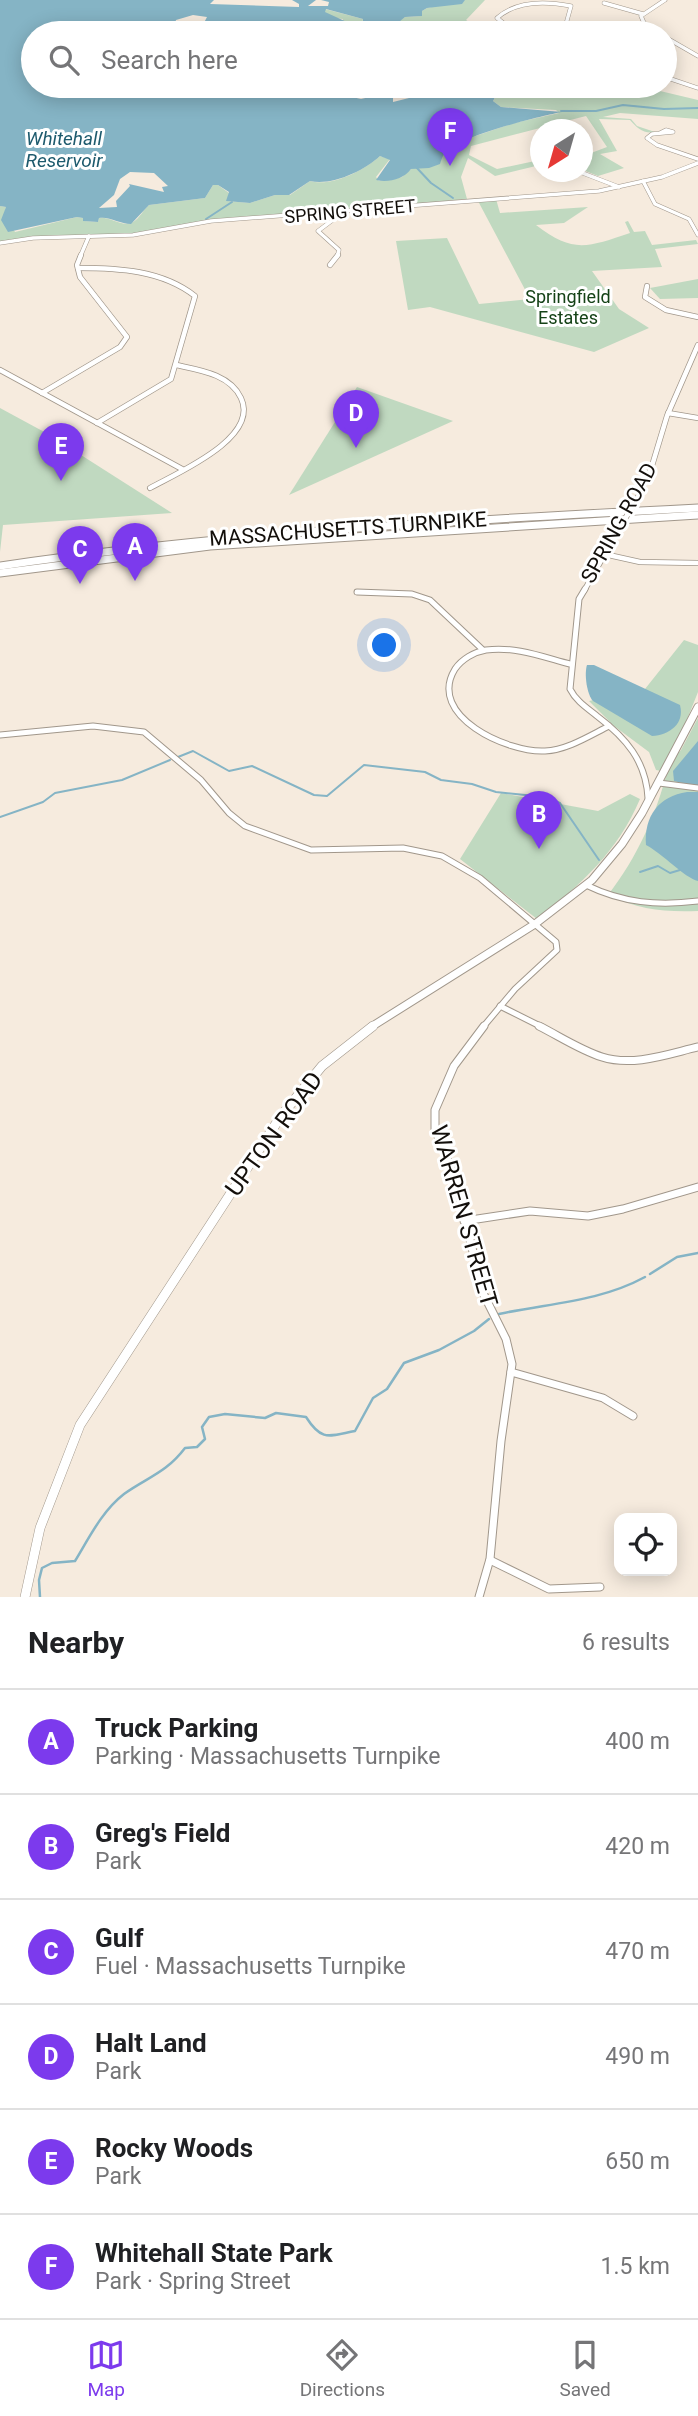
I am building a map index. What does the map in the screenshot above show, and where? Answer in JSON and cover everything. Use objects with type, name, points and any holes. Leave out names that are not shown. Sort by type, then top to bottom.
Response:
[{"type":"highway","name":"MASSACHUSETTS TURNPIKE","points":[[0,566],[109,549],[218,537],[698,508]]},
{"type":"highway","name":"MASSACHUSETTS TURNPIKE","points":[[0,573],[151,552],[329,537],[698,515]]},
{"type":"highway","points":[[228,550],[329,537]]},
{"type":"main road","name":"UPTON ROAD","points":[[24,1597],[40,1528],[80,1424],[281,1116],[321,1066],[343,1048],[385,1017],[535,924],[586,885],[622,844],[659,783],[698,708]]},
{"type":"street","points":[[604,4],[643,13],[665,0]]},
{"type":"street","points":[[498,21],[497,18],[504,7],[526,1],[571,6],[567,21]]},
{"type":"street","points":[[642,21],[643,13]]},
{"type":"street","points":[[677,45],[698,56]]},
{"type":"street","points":[[677,81],[698,88]]},
{"type":"street","points":[[660,133],[650,134],[648,139],[698,161]]},
{"type":"street","name":"SPRING STREET","points":[[0,243],[33,238],[133,235],[211,221],[619,187],[674,174],[698,161]]},
{"type":"street","points":[[593,177],[619,187]]},
{"type":"street","points":[[643,181],[655,204],[689,219],[698,235]]},
{"type":"street","points":[[330,265],[338,257],[339,250],[318,231],[334,219],[337,212]]},
{"type":"street","points":[[42,393],[120,347],[127,337],[80,277],[78,268],[89,236]]},
{"type":"street","points":[[78,268],[127,268],[193,292],[195,296],[171,379],[97,423]]},
{"type":"street","points":[[647,286],[645,297],[657,306],[698,317]]},
{"type":"street","name":"SPRING ROAD","points":[[648,802],[648,778],[642,762],[632,746],[573,696],[569,681],[570,664],[579,599],[652,469],[668,413],[698,345]]},
{"type":"street","points":[[150,488],[238,430],[244,421],[245,408],[240,394],[222,378],[176,365]]},
{"type":"street","points":[[0,370],[182,469]]},
{"type":"street","points":[[668,413],[698,418]]},
{"type":"street","points":[[604,554],[640,562],[698,563]]},
{"type":"street","points":[[357,592],[402,593],[430,600],[483,650]]},
{"type":"street","points":[[570,664],[509,650],[483,650],[469,656],[457,667],[448,680],[446,694],[455,708],[491,739],[511,747],[544,751],[565,746],[610,726]]},
{"type":"street","points":[[0,735],[82,728],[140,730],[201,780],[229,813],[245,826],[311,850],[412,848],[442,856],[480,878],[535,924]]},
{"type":"street","points":[[659,783],[698,788]]},
{"type":"street","points":[[586,885],[610,897],[644,905],[698,901]]},
{"type":"street","name":"WARREN STREET","points":[[480,1597],[490,1560],[511,1351],[483,1293],[455,1178],[435,1129],[435,1110],[460,1056],[500,1006],[557,950],[556,942],[535,924]]},
{"type":"street","points":[[500,1006],[612,1060],[635,1061],[698,1047]]},
{"type":"street","points":[[464,1222],[530,1211],[588,1216],[623,1209],[698,1187]]},
{"type":"street","points":[[511,1372],[603,1398],[634,1416]]},
{"type":"street","points":[[490,1560],[549,1589],[600,1587]]},
{"type":"green space","points":[[465,0],[485,0],[467,21],[399,21],[405,17],[421,16],[422,11]]},
{"type":"green space","points":[[325,9],[363,21],[342,21],[324,12]]},
{"type":"green space","points":[[677,95],[698,100],[698,119],[620,113],[603,117],[631,119],[637,126],[655,132],[647,132],[635,126],[630,120],[599,119],[617,151],[600,154],[624,168],[598,176],[593,174],[593,152],[607,147],[593,126],[593,119],[586,116],[574,119],[532,119],[559,113],[556,110],[501,107],[493,101],[495,98],[677,98]]},
{"type":"green space","points":[[530,119],[530,131],[471,146],[469,155],[497,169],[530,162],[530,167],[495,176],[468,158],[461,177],[467,199],[314,214],[229,219],[139,235],[41,238],[0,244],[0,206],[6,207],[4,215],[15,232],[77,217],[83,218],[84,221],[98,222],[99,218],[103,218],[129,223],[137,219],[149,205],[205,198],[213,185],[218,185],[229,193],[227,201],[250,203],[275,195],[290,195],[310,181],[337,180],[365,167],[380,156],[390,159],[376,177],[379,181],[402,177],[411,169],[443,154],[464,140]]},
{"type":"green space","name":"Springfield Estates","points":[[496,199],[500,213],[588,207],[564,223],[536,225],[571,244],[603,242],[630,233],[625,222],[628,221],[634,232],[645,231],[652,245],[696,240],[698,244],[655,249],[662,267],[592,271],[619,309],[649,328],[594,352],[430,307],[408,310],[396,241],[447,238],[479,304],[530,299],[478,201]]},
{"type":"green space","points":[[698,279],[698,298],[660,299],[650,288]]},
{"type":"green space","points":[[357,387],[453,421],[289,495]]},
{"type":"green space","points":[[0,408],[48,434],[172,513],[3,525],[0,552]]},
{"type":"green space","points":[[684,640],[698,645],[698,692],[670,762],[681,750],[698,718],[698,911],[652,909],[608,895],[628,866],[644,835],[658,803],[668,769],[666,772],[656,770],[649,752],[614,726],[589,701],[645,689]]},
{"type":"green space","points":[[501,793],[598,811],[630,794],[640,799],[621,835],[597,866],[537,919],[460,859]]},
{"type":"water","name":"Whitehall Reservoir","points":[[0,0],[214,0],[210,4],[299,7],[299,4],[292,0],[316,0],[308,6],[328,6],[329,2],[321,0],[465,0],[462,4],[427,8],[422,11],[422,16],[405,17],[400,21],[363,21],[326,9],[325,12],[345,21],[204,21],[207,17],[193,15],[176,21],[21,21],[21,98],[393,98],[393,102],[409,98],[495,98],[493,101],[501,107],[562,112],[480,134],[451,147],[440,164],[411,169],[404,175],[386,181],[376,180],[390,160],[380,156],[347,176],[328,181],[310,181],[289,195],[275,195],[250,203],[226,201],[229,192],[213,185],[205,198],[149,205],[131,224],[103,218],[99,218],[98,222],[83,221],[83,218],[77,217],[8,232],[1,220],[6,207],[0,206]],"holes":[[[130,172],[154,173],[168,186],[162,187],[164,192],[129,184],[116,201],[117,207],[99,208],[114,195],[120,179]]]},
{"type":"water","points":[[587,665],[594,665],[680,705],[678,723],[670,731],[652,736],[593,701],[587,684]]},
{"type":"water","points":[[698,741],[698,787],[674,781],[673,771]]},
{"type":"water","points":[[687,792],[698,792],[698,881],[646,845],[648,825],[655,809],[668,798]]},
{"type":"waterway","points":[[561,111],[596,111],[623,105],[664,109],[698,108]]},
{"type":"waterway","points":[[416,167],[431,183],[453,198]]},
{"type":"waterway","points":[[206,219],[232,202]]},
{"type":"waterway","points":[[178,757],[193,751],[229,771],[252,766],[314,795],[327,796],[364,765],[425,772],[441,780],[472,784],[496,792],[545,797],[560,803],[599,860]]},
{"type":"waterway","points":[[0,817],[43,802],[55,793],[122,780],[170,760]]},
{"type":"waterway","points":[[640,872],[658,866],[670,873],[680,870]]},
{"type":"waterway","points":[[650,1274],[677,1257],[698,1253]]},
{"type":"waterway","points":[[499,1314],[592,1297],[645,1277]]},
{"type":"waterway","points":[[40,1597],[39,1580],[42,1568],[52,1563],[75,1561],[96,1525],[116,1501],[164,1469],[185,1448],[197,1447],[205,1439],[202,1427],[209,1417],[225,1414],[265,1418],[276,1413],[306,1417],[322,1434],[355,1431],[373,1398],[387,1389],[404,1363],[439,1350],[474,1331],[489,1319]]},
{"type":"place","name":"Whitehall State Park","points":[[450,166]]},
{"type":"place","name":"Halt Land","points":[[356,448]]},
{"type":"place","name":"Rocky Woods","points":[[61,481]]},
{"type":"place","name":"Truck Parking","points":[[135,581]]},
{"type":"place","name":"Gulf","points":[[80,584]]},
{"type":"place","name":"Greg's Field","points":[[539,849]]}]
